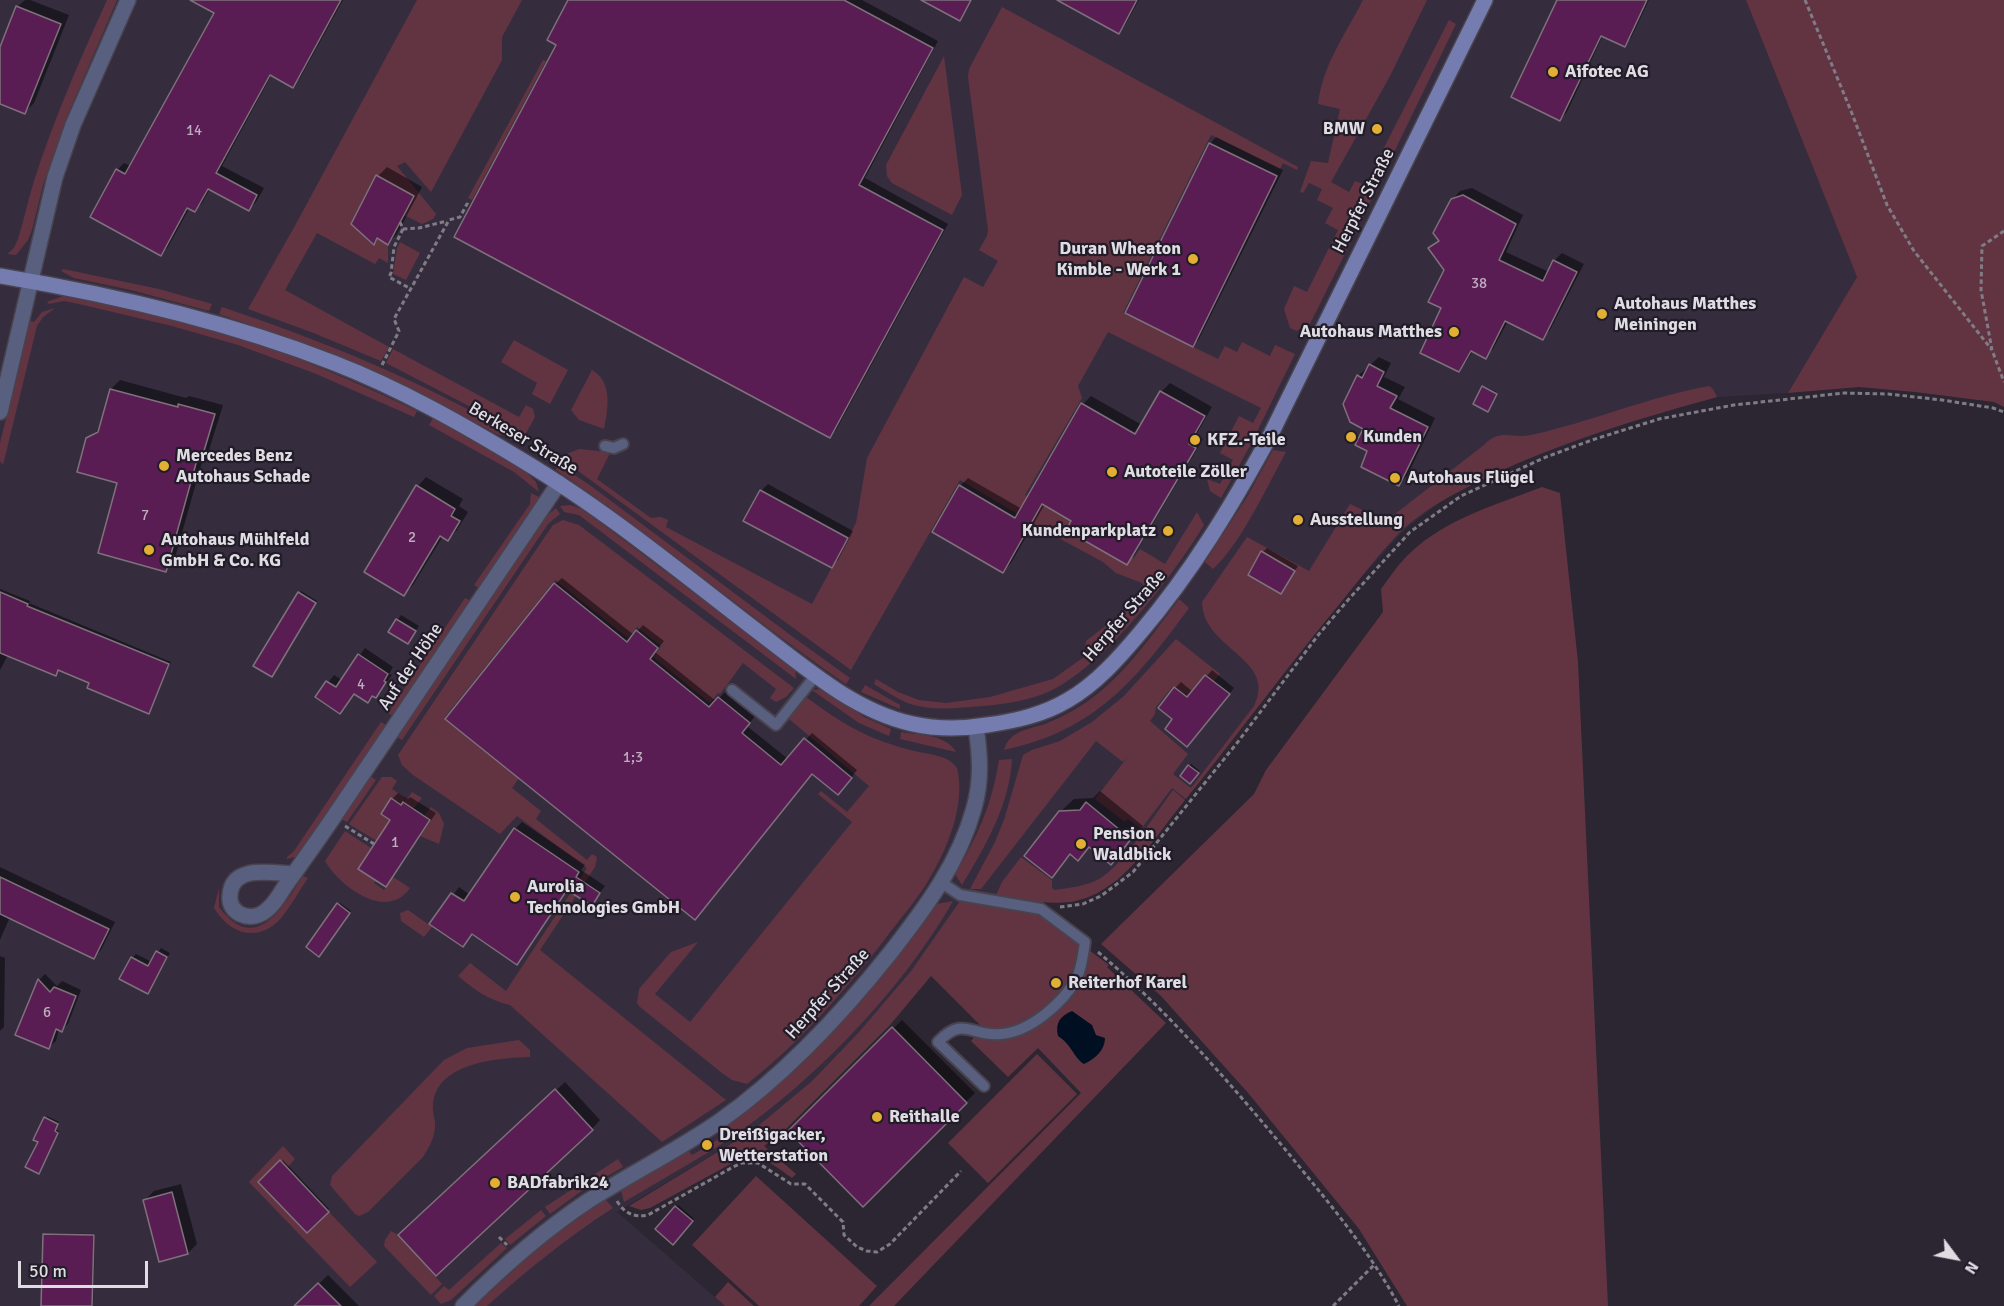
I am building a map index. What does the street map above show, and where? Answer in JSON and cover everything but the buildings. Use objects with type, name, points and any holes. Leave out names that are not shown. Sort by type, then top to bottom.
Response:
[{"type":"main road","name":"Herpfer Straße","points":[[976,727],[1010,722],[1048,710],[1087,687],[1108,669],[1160,610],[1194,563],[1248,477],[1271,434],[1485,0]]},
{"type":"main road","name":"Berkeser Straße","points":[[0,276],[97,293],[161,308],[240,331],[335,363],[378,382],[453,420],[559,483],[816,675],[862,705],[900,722],[936,729],[976,727]]},
{"type":"street","points":[[0,412],[55,177],[95,74],[128,0]]},
{"type":"street","name":"Auf der Höhe","points":[[294,874],[559,483]]},
{"type":"street","name":"Herpfer Straße","points":[[463,1306],[562,1219],[721,1120],[823,1032],[876,972],[942,883],[960,848],[975,806],[979,784],[981,759],[976,727]]},
{"type":"lane","points":[[605,446],[614,448],[623,444]]},
{"type":"lane","points":[[732,690],[776,725],[816,675]]},
{"type":"lane","points":[[942,883],[960,895],[1041,909],[1085,942],[1082,964],[1076,978],[1050,1010],[1031,1024],[1014,1033],[998,1035],[983,1034],[962,1027],[950,1030],[938,1042],[984,1086]]},
{"type":"path","points":[[1805,0],[1887,205],[1914,251],[1992,350]]},
{"type":"path","points":[[404,229],[460,218],[467,204],[470,206]]},
{"type":"path","points":[[382,365],[399,331],[394,319],[449,220]]},
{"type":"path","points":[[400,222],[404,229]]},
{"type":"path","points":[[404,229],[394,247],[389,277],[411,290]]},
{"type":"path","points":[[2004,231],[1982,246],[1981,290],[1992,350],[2004,382]]},
{"type":"path","points":[[1041,909],[1083,904],[1101,896],[1133,872],[1348,600],[1410,531],[1461,496],[1546,457],[1592,440],[1659,419],[1734,405],[1833,394],[1888,394],[1994,408],[2004,412]]},
{"type":"path","points":[[333,818],[374,844]]},
{"type":"path","points":[[1085,942],[1146,995],[1218,1070],[1359,1242],[1399,1306]]},
{"type":"path","points":[[609,1189],[628,1213],[642,1217],[733,1167],[742,1163],[758,1163],[791,1184],[805,1184],[843,1222],[844,1235],[850,1241],[867,1251],[877,1252],[890,1244],[961,1171]]},
{"type":"path","points":[[1333,1306],[1374,1265]]},
{"type":"shaded area","points":[[0,0],[1746,0],[1857,277],[1788,393],[1717,397],[1628,422],[1525,460],[1454,493],[1440,502],[1404,530],[1358,581],[1185,800],[1118,880],[1085,898],[1071,902],[1038,902],[1037,915],[960,902],[911,971],[859,1032],[812,1081],[752,1131],[617,1212],[725,1306],[0,1306]]},
{"type":"shaded area","points":[[107,0],[117,0],[66,119],[43,185],[32,230],[28,240],[16,255],[7,254],[14,248],[18,239],[50,135]]},
{"type":"shaded area","points":[[417,0],[522,0],[502,37],[502,60],[431,192],[405,162],[397,166],[436,214],[433,219],[422,224],[404,215],[414,196],[376,175],[351,224],[373,245],[377,238],[388,245],[388,263],[379,258],[375,264],[317,233],[285,290],[389,347],[381,361],[248,309]]},
{"type":"shaded area","points":[[1363,0],[1427,0],[1390,76],[1331,182],[1349,192],[1355,181],[1365,185],[1449,20],[1456,24],[1369,204],[1359,199],[1355,207],[1365,213],[1306,332],[1299,329],[1297,331],[1290,328],[1284,309],[1294,286],[1307,292],[1338,230],[1325,223],[1333,208],[1317,200],[1322,189],[1309,183],[1303,193],[1300,192],[1311,161],[1328,163],[1340,109],[1318,104],[1321,89],[1336,50]]},
{"type":"shaded area","points":[[1746,0],[2004,0],[2004,407],[1994,402],[1859,387],[1788,393],[1857,277]]},
{"type":"shaded area","points":[[1002,7],[1298,167],[1297,170],[1283,163],[1280,169],[1211,135],[1123,313],[1218,359],[1225,346],[1237,352],[1242,342],[1270,356],[1275,345],[1295,354],[1251,444],[1221,498],[1210,491],[1207,479],[1220,484],[1233,460],[1220,453],[1239,416],[1253,423],[1261,408],[1108,332],[1078,386],[1082,398],[1025,495],[1134,558],[1140,549],[1165,564],[1197,512],[1204,525],[1156,594],[1136,618],[1093,661],[1071,679],[1050,691],[1017,702],[965,708],[928,708],[910,704],[896,697],[874,684],[876,679],[898,692],[919,700],[946,703],[990,697],[1053,679],[1084,657],[1086,641],[1144,596],[1145,588],[1142,583],[1116,573],[1103,562],[960,480],[851,670],[559,457],[579,449],[610,453],[597,479],[651,518],[661,517],[668,520],[666,527],[812,604],[856,523],[867,458],[964,277],[983,287],[998,261],[979,250],[988,230],[968,77],[969,69]]},
{"type":"shaded area","points":[[944,56],[962,195],[952,215],[892,183],[887,176],[886,165]]},
{"type":"shaded area","points":[[543,60],[546,61],[472,200],[468,198]]},
{"type":"shaded area","points":[[400,242],[420,253],[406,280],[393,274]]},
{"type":"shaded area","points":[[63,269],[159,289],[212,304],[209,311],[131,290],[74,278],[61,271]]},
{"type":"shaded area","points":[[63,296],[74,296],[211,329],[278,351],[417,411],[414,417],[314,373],[238,345],[172,326],[79,304],[64,301],[49,304],[47,302]]},
{"type":"shaded area","points":[[222,307],[335,348],[372,364],[445,397],[515,436],[499,435],[396,382],[323,350],[219,314]]},
{"type":"shaded area","points":[[55,308],[43,317],[37,326],[3,465],[0,461],[0,443],[30,321],[34,322],[42,312]]},
{"type":"shaded area","points":[[514,340],[568,370],[550,404],[532,394],[537,383],[501,362]]},
{"type":"shaded area","points":[[393,349],[519,417],[526,405],[533,409],[535,417],[525,435],[386,363]]},
{"type":"shaded area","points":[[592,370],[599,375],[606,389],[607,413],[604,429],[579,420],[571,410]]},
{"type":"shaded area","points":[[1709,386],[1717,397],[1629,423],[1542,453],[1464,489],[1421,515],[1402,530],[1373,562],[1186,799],[1172,788],[1141,829],[1128,819],[1125,822],[1095,799],[1130,754],[1123,762],[1096,741],[981,889],[970,889],[1004,820],[1023,755],[1060,741],[1092,722],[1124,696],[1176,639],[1220,674],[1214,681],[1205,674],[1187,696],[1173,686],[1156,707],[1155,714],[1150,721],[1188,754],[1173,774],[1191,788],[1254,706],[1259,690],[1256,676],[1248,665],[1214,632],[1206,618],[1202,602],[1247,537],[1309,571],[1350,504],[1386,521],[1495,437],[1531,435],[1664,396]]},
{"type":"shaded area","points":[[433,418],[524,470],[536,482],[539,492],[514,472],[429,425]]},
{"type":"shaded area","points":[[1273,450],[1286,452],[1243,530],[1213,569],[1205,562],[1247,497]]},
{"type":"shaded area","points":[[557,463],[850,678],[846,684],[630,522],[556,470]]},
{"type":"shaded area","points":[[1542,487],[1560,493],[1578,662],[1608,1306],[1407,1306],[1359,1229],[1249,1094],[1161,996],[1101,944],[1254,794],[1266,770],[1383,612],[1381,589],[1406,557],[1424,541],[1456,521]]},
{"type":"shaded area","points":[[531,493],[539,497],[537,504],[479,588],[474,585],[530,504]]},
{"type":"shaded area","points":[[570,505],[582,509],[795,669],[796,679],[579,515],[564,512],[560,506]]},
{"type":"shaded area","points":[[556,508],[560,514],[548,524],[402,740],[397,737],[544,518]]},
{"type":"shaded area","points":[[563,520],[579,525],[794,688],[786,697],[776,702],[770,698],[776,689],[743,663],[720,694],[718,693],[710,703],[653,657],[661,646],[637,627],[628,638],[555,580],[444,718],[519,778],[512,788],[541,811],[536,819],[587,860],[592,854],[597,857],[595,867],[540,950],[726,1100],[662,1142],[510,1005],[482,994],[458,976],[470,963],[506,991],[587,868],[517,816],[500,834],[413,775],[402,765],[398,755],[553,525]]},
{"type":"shaded area","points":[[465,598],[471,601],[393,716],[388,713]]},
{"type":"shaded area","points":[[1179,599],[1189,608],[1132,679],[1111,698],[1064,730],[1004,750],[1015,735],[1067,714],[1105,688],[1132,660]]},
{"type":"shaded area","points":[[865,685],[900,705],[900,709],[861,692]]},
{"type":"shaded area","points":[[822,689],[864,717],[891,729],[889,736],[859,723],[812,690]]},
{"type":"shaded area","points":[[806,697],[846,724],[872,737],[902,748],[940,757],[954,764],[957,768],[959,782],[957,812],[942,855],[918,896],[820,1016],[785,1052],[747,1084],[732,1080],[722,1073],[640,1007],[637,1003],[639,989],[671,952],[698,942],[655,994],[690,1022],[852,822],[818,794],[821,791],[847,812],[869,786],[789,719]]},
{"type":"shaded area","points":[[381,722],[386,725],[299,856],[287,859],[294,851]]},
{"type":"shaded area","points":[[901,732],[939,739],[946,742],[956,752],[900,739]]},
{"type":"shaded area","points":[[1012,759],[1007,792],[995,825],[962,885],[955,874],[983,819],[999,760]]},
{"type":"shaded area","points":[[370,776],[376,780],[347,822],[341,819]]},
{"type":"shaded area","points":[[382,777],[391,777],[397,781],[392,789],[407,799],[412,792],[422,798],[413,809],[403,802],[401,805],[390,799],[381,813],[390,820],[377,841],[349,824]]},
{"type":"shaded area","points":[[1173,790],[1185,800],[1149,847],[1121,876],[1105,888],[1088,897],[1061,903],[996,895],[1002,882],[1021,857],[1052,880],[1054,890],[1083,885],[1099,879],[1129,851]]},
{"type":"shaded area","points":[[431,807],[439,813],[444,824],[439,844],[420,836],[430,821],[424,816]]},
{"type":"shaded area","points":[[345,831],[371,848],[358,869],[376,881],[374,883],[384,890],[393,877],[410,888],[400,898],[389,902],[364,897],[341,881],[332,871],[325,861]]},
{"type":"shaded area","points":[[303,876],[308,878],[288,909],[281,918],[264,931],[254,933],[236,930],[214,908],[219,888],[219,907],[232,921],[245,927],[257,927],[267,921],[287,901]]},
{"type":"shaded area","points":[[953,901],[906,971],[847,1038],[782,1099],[714,1149],[711,1144],[724,1135],[720,1129],[777,1085],[809,1056],[860,1001],[937,904]]},
{"type":"shaded area","points":[[960,901],[1046,918],[1109,965],[1107,967],[1166,1023],[894,1306],[869,1306],[1081,1093],[1038,1048],[1008,1077],[971,1041],[982,1027],[931,976],[890,1025],[786,1129],[764,1146],[796,1174],[792,1178],[766,1161],[745,1159],[736,1161],[650,1208],[641,1210],[629,1206],[752,1131],[812,1081],[859,1032],[911,971]]},
{"type":"shaded area","points":[[408,910],[432,927],[424,937],[401,921],[400,913]]},
{"type":"shaded area","points":[[519,1040],[530,1050],[530,1057],[487,1061],[471,1065],[445,1079],[437,1090],[433,1106],[435,1131],[423,1157],[368,1212],[359,1216],[355,1214],[330,1185],[332,1176],[444,1060],[467,1048]]},
{"type":"shaded area","points":[[1037,1054],[1077,1094],[988,1183],[948,1143]]},
{"type":"shaded area","points":[[283,1146],[295,1159],[287,1168],[280,1161],[259,1182],[307,1233],[329,1212],[377,1262],[350,1287],[249,1182]]},
{"type":"shaded area","points":[[706,1147],[709,1152],[624,1202],[621,1190],[688,1150],[692,1155]]},
{"type":"shaded area","points":[[618,1159],[623,1167],[580,1192],[550,1214],[545,1207]]},
{"type":"shaded area","points":[[756,1176],[877,1286],[859,1306],[759,1306],[692,1245]]},
{"type":"shaded area","points":[[605,1199],[613,1208],[548,1254],[487,1306],[475,1306],[539,1247]]},
{"type":"shaded area","points":[[541,1210],[546,1216],[510,1245],[505,1239]]},
{"type":"shaded area","points":[[391,1231],[398,1235],[442,1284],[431,1295],[384,1246]]},
{"type":"shaded area","points":[[501,1243],[507,1248],[451,1300],[441,1304],[434,1296],[444,1286],[449,1290]]},
{"type":"shaded area","points":[[728,1282],[754,1306],[725,1306],[715,1297]]},
{"type":"water","points":[[1072,1011],[1092,1025],[1096,1035],[1105,1038],[1099,1054],[1084,1064],[1058,1036],[1059,1020]]},
{"type":"place","name":"Aifotec AG","points":[[1553,72]]},
{"type":"place","name":"BMW","points":[[1377,129]]},
{"type":"place","name":"Duran Wheaton Kimble - Werk 1","points":[[1193,259]]},
{"type":"place","name":"Autohaus Matthes Meiningen","points":[[1602,314]]},
{"type":"place","name":"Autohaus Matthes","points":[[1454,332]]},
{"type":"place","name":"Kunden","points":[[1351,437]]},
{"type":"place","name":"KFZ.-Teile","points":[[1195,440]]},
{"type":"place","name":"Mercedes Benz Autohaus Schade","points":[[164,466]]},
{"type":"place","name":"Autoteile Zöller","points":[[1112,472]]},
{"type":"place","name":"Autohaus Flügel","points":[[1395,478]]},
{"type":"place","name":"Ausstellung","points":[[1298,520]]},
{"type":"place","name":"Kundenparkplatz","points":[[1168,531]]},
{"type":"place","name":"Autohaus Mühlfeld GmbH & Co. KG","points":[[149,550]]},
{"type":"place","name":"Pension Waldblick","points":[[1081,844]]},
{"type":"place","name":"Aurolia Technologies GmbH","points":[[515,897]]},
{"type":"place","name":"Reiterhof Karel","points":[[1056,983]]},
{"type":"place","name":"Reithalle","points":[[877,1117]]},
{"type":"place","name":"Dreißigacker, Wetterstation","points":[[707,1145]]},
{"type":"place","name":"BADfabrik24","points":[[495,1183]]}]
